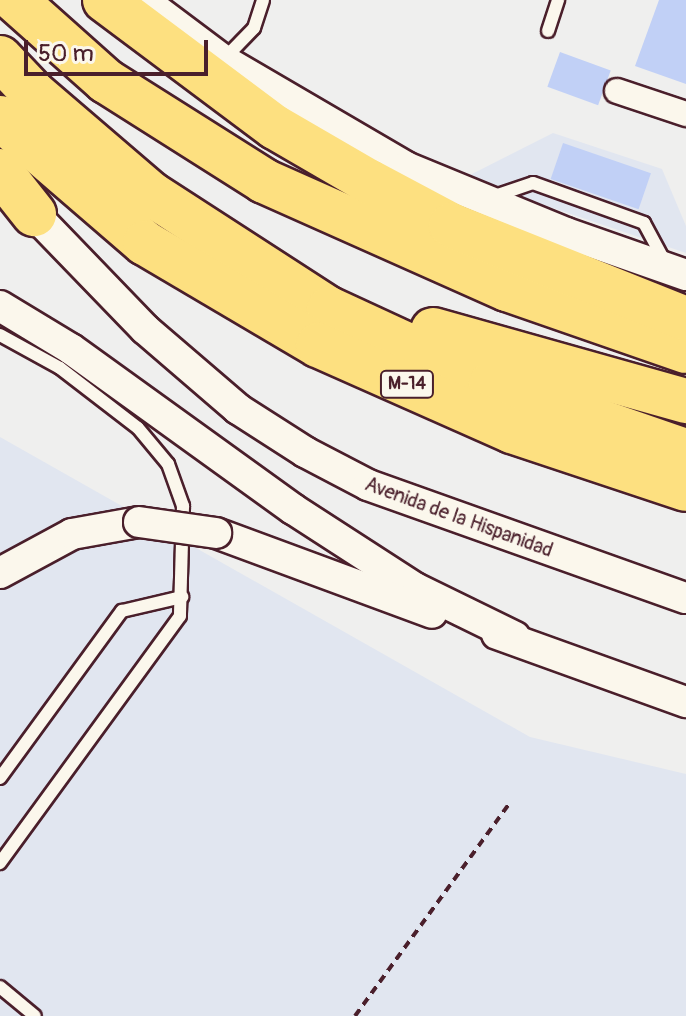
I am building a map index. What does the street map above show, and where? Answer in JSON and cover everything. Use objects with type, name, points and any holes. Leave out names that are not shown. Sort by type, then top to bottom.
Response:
[{"type":"highway","points":[[15,0],[106,81],[264,181],[507,289],[686,351]]},
{"type":"highway","points":[[105,0],[152,40],[275,127],[370,182],[451,225],[686,319]]},
{"type":"highway","name":"M-14","points":[[0,58],[32,92],[151,194],[254,264],[329,309],[491,384],[686,451]]},
{"type":"highway","name":"M-14","points":[[0,118],[145,243],[318,345],[512,431],[686,489]]},
{"type":"highway","points":[[0,171],[34,214]]},
{"type":"highway","points":[[254,264],[483,347],[686,401]]},
{"type":"street","points":[[143,0],[186,36],[223,60],[406,167],[677,272]]},
{"type":"street","points":[[150,0],[186,36]]},
{"type":"street","points":[[617,91],[686,114]]},
{"type":"street","name":"Avenida de la Hispanidad","points":[[34,214],[145,329],[238,409],[305,452],[368,485],[686,598]]},
{"type":"street","points":[[0,306],[71,349],[379,564],[515,637],[686,702]]},
{"type":"street","points":[[0,573],[72,534],[139,522],[216,533],[485,632],[515,637]]},
{"type":"lane","points":[[223,60],[254,28],[263,0]]},
{"type":"lane","points":[[548,31],[558,0]]},
{"type":"lane","points":[[0,335],[60,368],[138,428],[168,464],[183,506],[180,616],[0,863]]},
{"type":"lane","points":[[0,778],[122,611],[182,597]]},
{"type":"lane","points":[[0,987],[35,1016]]},
{"type":"path","points":[[355,1016],[510,803]]},
{"type":"shaded area","points":[[553,133],[662,169],[686,226],[686,253],[464,178]]},
{"type":"shaded area","points":[[0,437],[530,737],[686,774],[686,1016],[0,1016]]},
{"type":"building","points":[[659,0],[686,0],[686,84],[635,66]]},
{"type":"building","points":[[560,52],[611,70],[598,105],[547,87]]},
{"type":"building","points":[[563,143],[651,173],[639,209],[551,179]]}]
